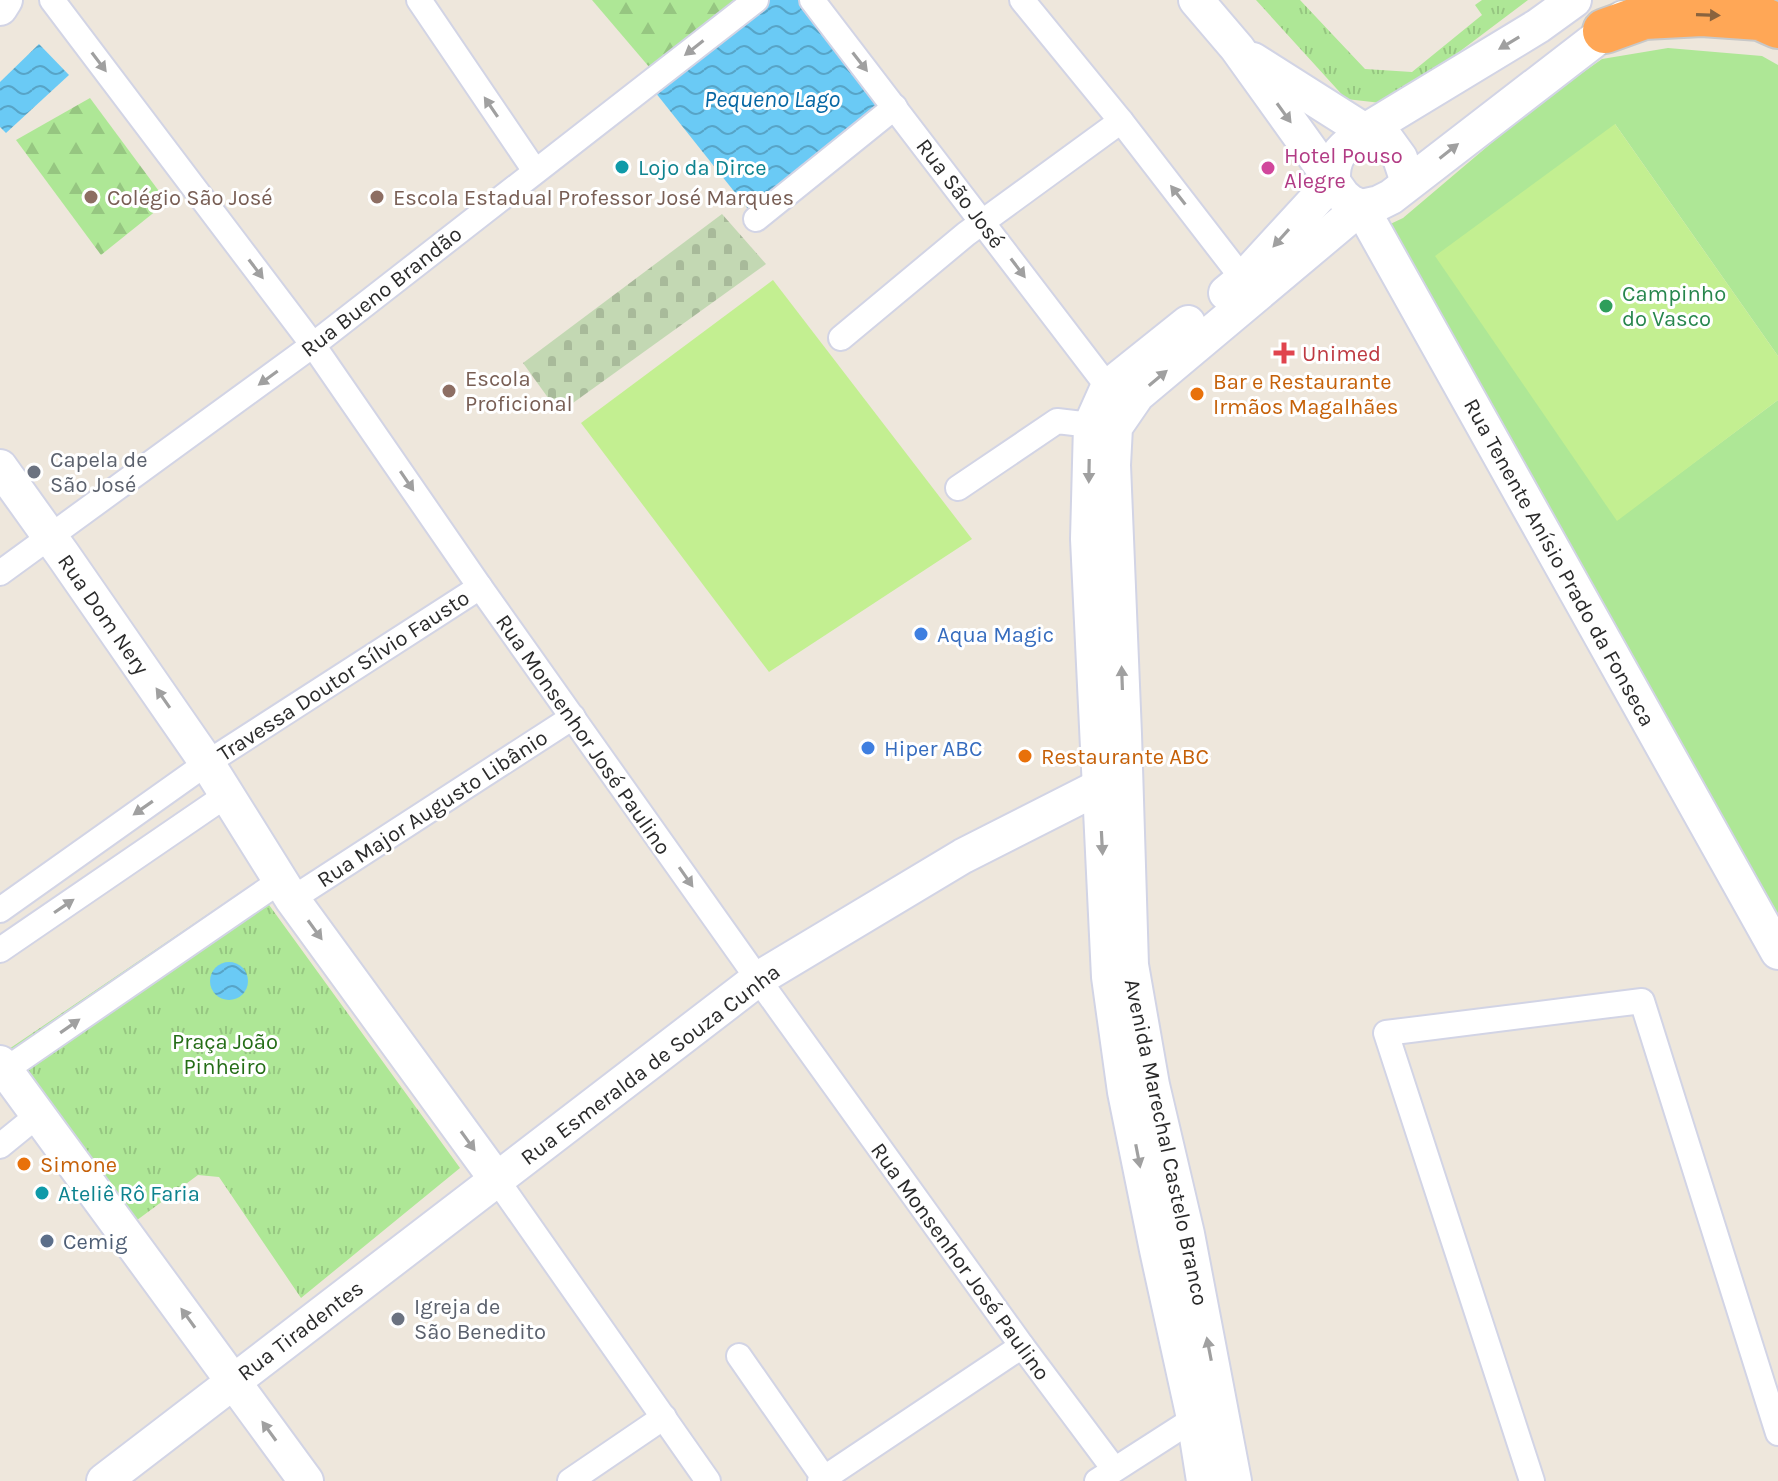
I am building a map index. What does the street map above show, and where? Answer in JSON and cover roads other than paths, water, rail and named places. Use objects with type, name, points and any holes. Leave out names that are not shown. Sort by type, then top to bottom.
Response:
[{"type":"highway","points":[[1605,31],[1644,17],[1702,14],[1760,18],[1778,26]]},
{"type":"street","points":[[0,8],[5,0]]},
{"type":"street","name":"Rua Monsenhor José Paulino","points":[[52,0],[313,345],[480,587],[1022,1346],[1105,1475]]},
{"type":"street","points":[[419,0],[535,171]]},
{"type":"street","name":"Rua Bueno Brandão","points":[[0,573],[313,345],[756,0]]},
{"type":"street","name":"Rua São José","points":[[812,0],[1108,387]]},
{"type":"street","points":[[1022,0],[1121,121],[1243,279]]},
{"type":"street","points":[[1196,0],[1239,50],[1365,131],[1387,140],[1400,158],[1408,182]]},
{"type":"street","points":[[1333,181],[1333,163],[1340,152],[1365,131],[1538,26],[1574,0]]},
{"type":"street","points":[[1361,207],[1391,197],[1605,31],[1650,0]]},
{"type":"street","name":"Rua Tenente Anísio Prado da Fonseca","points":[[1239,50],[1333,181],[1350,202],[1361,207],[1778,952]]},
{"type":"street","points":[[756,219],[895,107]]},
{"type":"street","points":[[841,338],[983,222],[1121,121]]},
{"type":"street","name":"Avenida Marechal Castelo Branco","points":[[1204,1481],[1207,1411],[1187,1234],[1139,1088],[1109,977],[1088,539],[1091,425],[1108,387],[1243,279],[1333,181]]},
{"type":"street","name":"Avenida Marechal Castelo Branco","points":[[1234,1481],[1207,1411],[1157,1250],[1139,1088],[1131,965],[1113,465],[1115,427],[1137,395],[1361,207]]},
{"type":"street","points":[[958,488],[1057,421],[1091,425]]},
{"type":"street","name":"Rua Dom Nery","points":[[0,467],[207,763]]},
{"type":"street","name":"Travessa Doutor Sílvio Fausto","points":[[207,763],[480,587]]},
{"type":"street","name":"Rua Major Augusto Libânio","points":[[286,890],[573,717]]},
{"type":"street","name":"Avenida Marechal Castelo Branco","points":[[1099,787],[1117,760],[1124,734]]},
{"type":"street","points":[[0,910],[207,763],[286,890],[497,1180],[708,1481]]},
{"type":"street","name":"Rua Esmeralda de Souza Cunha","points":[[497,1180],[758,979],[963,856],[1099,787]]},
{"type":"street","points":[[0,950],[228,794]]},
{"type":"street","points":[[286,890],[3,1067],[306,1481]]},
{"type":"street","points":[[1532,1481],[1386,1033],[1642,1001],[1778,1433]]},
{"type":"street","points":[[0,1146],[38,1115]]},
{"type":"street","name":"Rua Tiradentes","points":[[104,1481],[497,1180]]},
{"type":"street","points":[[1157,1250],[1177,1247],[1187,1234]]},
{"type":"street","points":[[739,1356],[823,1480],[1022,1346]]},
{"type":"street","points":[[1105,1475],[1207,1411]]},
{"type":"street","points":[[570,1481],[664,1417]]},
{"type":"water","name":"Pequeno Lago","points":[[760,0],[812,0],[895,107],[756,219],[655,92]]},
{"type":"water","points":[[39,44],[69,75],[6,133],[0,127],[0,82]]},
{"type":"water","points":[[229,962],[242,968],[248,981],[242,994],[229,1000],[216,994],[210,981],[216,968]]},
{"type":"place","name":"Lojo da Dirce","points":[[622,167]]},
{"type":"place","name":"Hotel Pouso Alegre","points":[[1268,168]]},
{"type":"place","name":"Colégio São José","points":[[91,197]]},
{"type":"place","name":"Escola Estadual Professor José Marques","points":[[377,197]]},
{"type":"place","name":"Campinho do Vasco","points":[[1606,306]]},
{"type":"place","name":"Unimed","points":[[1284,353]]},
{"type":"place","name":"Escola Proficional","points":[[449,391]]},
{"type":"place","name":"Bar e Restaurante Irmãos Magalhães","points":[[1197,394]]},
{"type":"place","name":"Capela de São José","points":[[34,472]]},
{"type":"place","name":"Aqua Magic","points":[[921,634]]},
{"type":"place","name":"Hiper ABC","points":[[868,748]]},
{"type":"place","name":"Restaurante ABC","points":[[1025,756]]},
{"type":"place","name":"Simone","points":[[24,1164]]},
{"type":"place","name":"Ateliê Rô Faria","points":[[42,1193]]},
{"type":"place","name":"Cemig","points":[[47,1241]]},
{"type":"place","name":"Igreja de São Benedito","points":[[398,1319]]},
{"type":"park label","name":"Praça João Pinheiro","points":[[225,1054]]}]
